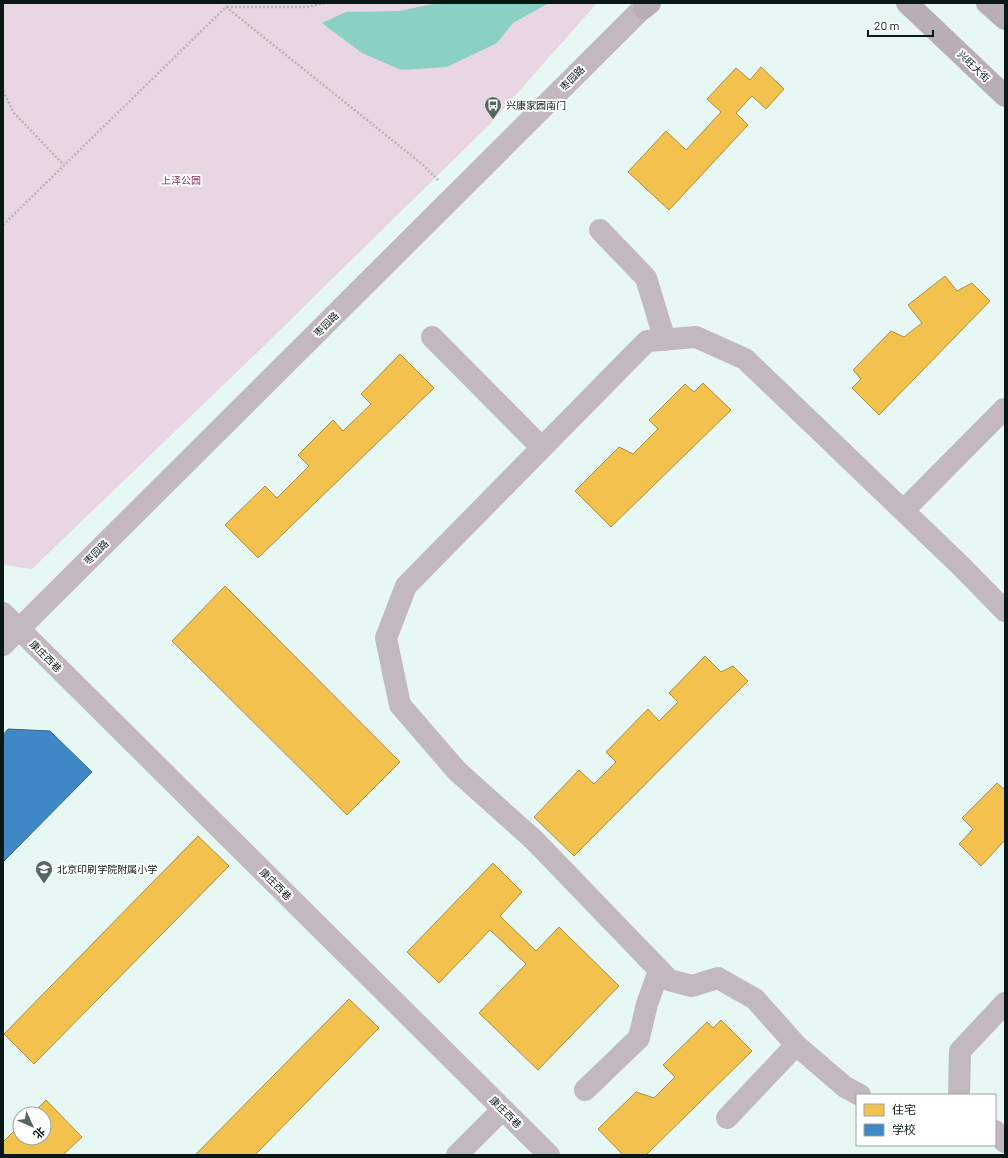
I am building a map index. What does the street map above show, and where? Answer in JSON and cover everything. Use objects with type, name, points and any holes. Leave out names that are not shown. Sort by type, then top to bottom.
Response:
[{"type":"main road","name":"兴旺大街","points":[[907,3],[1005,96]]},
{"type":"main road","points":[[987,3],[1005,20]]},
{"type":"street","name":"枣园路","points":[[3,645],[647,4]]},
{"type":"street","points":[[600,230],[646,278],[665,340]]},
{"type":"street","points":[[432,337],[542,448]]},
{"type":"street","points":[[858,1094],[845,1087],[796,1045],[755,999],[718,978],[692,986],[669,980],[659,971],[534,840],[457,771],[400,705],[386,638],[406,586],[647,341],[696,337],[745,359],[904,510],[1005,612]]},
{"type":"street","points":[[904,510],[1004,409]]},
{"type":"street","name":"康庄西巷","points":[[3,613],[549,1155]]},
{"type":"street","points":[[585,1090],[639,1038],[647,1004],[659,971]]},
{"type":"street","points":[[954,1094],[960,1051],[1005,1003]]},
{"type":"street","points":[[727,1118],[796,1045]]},
{"type":"street","points":[[457,1155],[503,1109]]},
{"type":"street","points":[[996,1133],[1005,1142]]},
{"type":"path","points":[[3,225],[230,3]]},
{"type":"path","points":[[226,7],[307,7],[325,3]]},
{"type":"path","points":[[226,7],[422,164]]},
{"type":"path","points":[[3,91],[14,113],[64,166]]},
{"type":"green space","name":"上泽公园","points":[[3,3],[597,3],[490,124],[268,342],[32,569],[3,565]]},
{"type":"shaded area","points":[[438,3],[549,3],[513,23],[497,43],[447,67],[401,70],[362,53],[322,23],[346,12],[399,11]]},
{"type":"building: 住宅","points":[[761,67],[784,89],[766,109],[752,96],[736,113],[748,125],[669,210],[628,172],[666,131],[686,150],[721,112],[707,99],[736,68],[750,80]]},
{"type":"building: 住宅","points":[[945,276],[957,291],[972,283],[990,301],[879,415],[852,388],[861,379],[853,370],[891,331],[904,337],[922,323],[908,305]]},
{"type":"building: 住宅","points":[[400,354],[434,388],[258,558],[225,525],[265,486],[277,498],[309,466],[298,455],[333,420],[343,431],[371,404],[361,394]]},
{"type":"building: 住宅","points":[[703,383],[731,410],[611,527],[575,491],[619,447],[633,454],[658,429],[649,420],[685,384],[694,392]]},
{"type":"building: 住宅","points":[[225,586],[400,762],[347,815],[172,641]]},
{"type":"building: 住宅","points":[[705,656],[721,672],[733,666],[748,681],[574,856],[534,817],[579,770],[594,784],[616,762],[606,752],[648,709],[659,721],[678,702],[669,693]]},
{"type":"building: 住宅","points":[[997,783],[1005,790],[1005,840],[981,866],[959,844],[973,829],[962,818]]},
{"type":"building: 住宅","points":[[198,836],[229,866],[34,1064],[4,1034]]},
{"type":"building: 住宅","points":[[493,863],[522,892],[500,916],[536,951],[559,927],[619,986],[538,1070],[479,1013],[526,964],[490,930],[439,983],[407,952]]},
{"type":"building: 住宅","points":[[349,999],[379,1028],[255,1155],[195,1155]]},
{"type":"building: 住宅","points":[[721,1020],[752,1051],[646,1155],[623,1155],[598,1129],[636,1092],[654,1098],[675,1077],[663,1065],[707,1022],[713,1028]]},
{"type":"building: 住宅","points":[[46,1100],[52,1106],[40,1106]]},
{"type":"building: 住宅","points":[[52,1106],[82,1137],[63,1155],[3,1155],[3,1142],[12,1133],[12,1146],[52,1146]]},
{"type":"building: 学校","points":[[8,729],[50,731],[92,772],[3,862],[3,735]]},
{"type":"place","name":"兴康家园南门","points":[[493,120]]},
{"type":"place","name":"北京印刷学院附属小学","points":[[44,884]]}]
